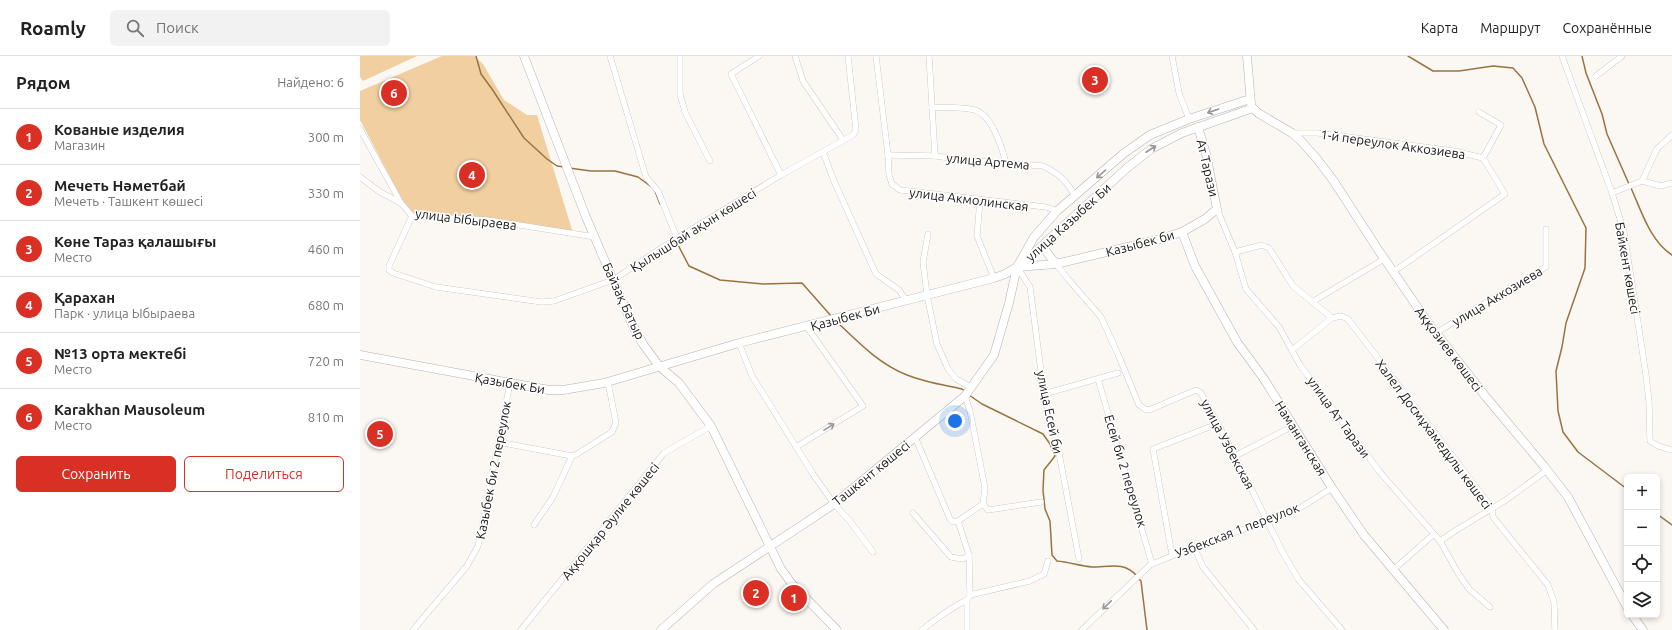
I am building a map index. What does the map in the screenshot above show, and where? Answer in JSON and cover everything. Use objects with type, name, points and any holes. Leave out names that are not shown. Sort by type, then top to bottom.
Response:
[{"type":"street","name":"Байзақ Батыр","points":[[524,56],[595,237],[632,324],[643,344],[659,366],[680,383],[711,426],[781,570],[792,584],[835,629]]},
{"type":"street","points":[[610,56],[646,177],[658,191],[677,238]]},
{"type":"street","points":[[680,56],[680,94],[685,112],[710,161]]},
{"type":"street","points":[[759,56],[731,74],[781,175]]},
{"type":"street","points":[[795,56],[803,81],[843,140]]},
{"type":"street","name":"Қылышбай ақын көшесі","points":[[412,216],[389,266],[389,270],[393,273],[436,287],[542,302],[554,301],[613,280],[677,238],[781,175],[853,134],[856,130],[848,56]]},
{"type":"street","name":"улица Акмолинская","points":[[876,56],[889,175],[892,184],[900,190],[1046,208],[1057,211]]},
{"type":"street","points":[[929,56],[935,156]]},
{"type":"street","points":[[1172,56],[1179,93],[1188,119]]},
{"type":"street","points":[[1247,56],[1252,108]]},
{"type":"street","name":"Байкент көшесі","points":[[1562,56],[1612,193],[1624,232],[1646,375],[1649,402],[1650,441],[1658,446],[1672,450]]},
{"type":"street","points":[[1596,76],[1614,59],[1622,56]]},
{"type":"street","name":"улица Казыбек Би","points":[[1016,267],[1034,237],[1057,211],[1119,158],[1150,135],[1188,119],[1250,98]]},
{"type":"street","points":[[932,107],[973,110],[980,113],[986,119],[1001,142],[1006,163]]},
{"type":"street","name":"улица Казыбек Би","points":[[1016,267],[1022,264],[1151,149],[1198,127],[1252,108]]},
{"type":"street","name":"Аққозиев көшесі","points":[[1252,108],[1292,133],[1309,149],[1333,180],[1384,259],[1436,334],[1568,497],[1624,601]]},
{"type":"street","points":[[1479,112],[1501,125],[1483,158]]},
{"type":"street","name":"Ат Тарази","points":[[1198,127],[1208,161],[1217,209]]},
{"type":"street","name":"улица Ыбыраева","points":[[360,129],[401,203],[412,216],[487,220],[595,237]]},
{"type":"street","name":"1-й переулок Аккозиева","points":[[1292,133],[1325,134],[1454,150],[1483,158],[1505,194],[1393,272]]},
{"type":"street","points":[[1642,181],[1657,149],[1672,135]]},
{"type":"street","points":[[823,152],[834,181],[876,274],[900,290],[906,300]]},
{"type":"street","name":"улица Артема","points":[[888,155],[935,156],[965,160],[1035,164],[1053,170],[1068,183],[1075,196]]},
{"type":"street","points":[[1119,158],[1128,168]]},
{"type":"street","points":[[360,177],[380,192],[401,203]]},
{"type":"street","points":[[1612,193],[1642,181],[1661,186],[1672,183]]},
{"type":"street","points":[[980,200],[977,236],[994,278]]},
{"type":"street","name":"Казыбек би","points":[[1016,267],[1056,264],[1157,240],[1182,232],[1205,219],[1217,209]]},
{"type":"street","name":"улица Ат Тарази","points":[[1217,209],[1235,252],[1246,289],[1279,327],[1300,365],[1379,471],[1440,541],[1469,589],[1490,607]]},
{"type":"street","name":"улица Аккозиева","points":[[1436,334],[1490,300],[1546,268],[1546,229]]},
{"type":"street","name":"Наманганская","points":[[1182,232],[1195,266],[1237,342],[1264,379],[1332,488],[1364,535],[1444,630]]},
{"type":"street","points":[[928,234],[923,262],[927,295],[938,344],[948,368],[956,379],[971,387]]},
{"type":"street","points":[[1235,252],[1262,245],[1269,248],[1293,286],[1332,318],[1292,350]]},
{"type":"street","points":[[1042,246],[1056,264]]},
{"type":"street","points":[[1312,302],[1384,259]]},
{"type":"street","name":"улица Узбекская","points":[[1056,264],[1068,280],[1101,317],[1140,404],[1145,409],[1149,410],[1196,390],[1199,391],[1235,456],[1283,553],[1299,580],[1342,630]]},
{"type":"street","name":"Қазыбек Би","points":[[360,355],[549,390],[563,390],[608,382],[739,343],[807,327],[994,278],[1016,267]]},
{"type":"street","name":"Ташкент көшесі","points":[[661,630],[713,584],[750,559],[770,548],[834,504],[965,396],[994,355],[1009,303],[1016,267]]},
{"type":"street","name":"улица Есей би","points":[[1016,267],[1030,287],[1044,394],[1059,453],[1079,559]]},
{"type":"street","name":"Халел Досмұхамедұлы көшесі","points":[[1332,318],[1341,316],[1348,319],[1492,508],[1493,517],[1548,585],[1554,602],[1555,630]]},
{"type":"street","points":[[796,447],[863,406],[807,327]]},
{"type":"street","points":[[739,343],[752,376],[796,447],[834,504],[849,520],[873,552]]},
{"type":"street","points":[[1044,394],[1098,380],[1118,373]]},
{"type":"street","name":"Есей би 2 переулок","points":[[1098,380],[1152,564]]},
{"type":"street","points":[[534,525],[553,497],[572,456],[612,432],[616,423],[608,382]]},
{"type":"street","name":"Казыбек би 2 переулок","points":[[413,630],[466,566],[478,546],[510,383]]},
{"type":"street","points":[[965,396],[970,411],[985,488],[983,504],[988,510],[1041,502]]},
{"type":"street","points":[[1172,555],[1153,449],[1217,424]]},
{"type":"street","name":"Аққошқар Әулие көшесі","points":[[521,630],[664,453],[711,426]]},
{"type":"street","points":[[1235,456],[1293,426]]},
{"type":"street","points":[[915,437],[950,519],[953,522],[958,521],[983,504]]},
{"type":"street","points":[[498,442],[572,456]]},
{"type":"street","points":[[1440,541],[1458,528],[1492,508],[1547,470]]},
{"type":"street","name":"Узбекская 1 переулок","points":[[1082,630],[1152,564],[1172,555],[1295,510],[1332,488]]},
{"type":"street","points":[[913,513],[951,557],[962,559],[969,555]]},
{"type":"street","points":[[958,521],[969,555],[967,630]]},
{"type":"street","points":[[1393,570],[1434,534]]},
{"type":"street","points":[[1194,547],[1204,566],[1254,630]]},
{"type":"street","points":[[922,630],[941,614],[969,598],[1030,581],[1044,574],[1048,561]]},
{"type":"street","points":[[1634,618],[1643,630]]},
{"type":"shaded area","points":[[360,56],[417,56],[363,81],[360,77]]},
{"type":"shaded area","points":[[442,56],[474,56],[483,64],[504,100],[527,115],[537,115],[573,233],[409,213],[360,120],[360,91]]},
{"type":"waterway","points":[[476,56],[481,74],[524,138],[547,159],[557,166],[564,167]]},
{"type":"waterway","points":[[1408,56],[1433,71],[1459,71],[1493,66],[1513,68],[1522,78],[1535,107],[1544,144],[1586,228],[1585,268],[1566,323],[1556,371],[1558,411],[1563,432],[1578,452],[1624,487]]},
{"type":"waterway","points":[[1582,56],[1586,73],[1602,114],[1607,134],[1629,184]]},
{"type":"waterway","points":[[569,168],[591,171],[615,171],[638,177],[653,188]]},
{"type":"waterway","points":[[1631,188],[1652,233],[1664,249],[1672,255]]},
{"type":"waterway","points":[[655,191],[660,204]]},
{"type":"waterway","points":[[676,241],[689,266],[720,280],[763,284],[802,283],[832,317]]},
{"type":"waterway","points":[[836,321],[869,352],[887,365],[920,380],[962,389],[965,391]]},
{"type":"waterway","points":[[969,395],[982,404],[1043,434],[1050,444],[1055,456],[1044,470],[1043,490],[1045,509],[1050,521],[1052,555],[1057,561],[1092,567],[1122,567],[1127,568],[1137,576]]},
{"type":"waterway","points":[[1660,516],[1672,525]]},
{"type":"waterway","points":[[1139,579],[1141,581],[1147,630]]},
{"type":"place","name":"Көне Тараз қалашығы","points":[[1095,80]]},
{"type":"place","name":"Karakhan Mausoleum","points":[[394,93]]},
{"type":"place","name":"Қарахан","points":[[472,175]]},
{"type":"place","name":"№13 орта мектебі","points":[[380,434]]},
{"type":"place","name":"Мечеть Нәметбай","points":[[756,593]]},
{"type":"place","name":"Кованые изделия","points":[[794,598]]}]
